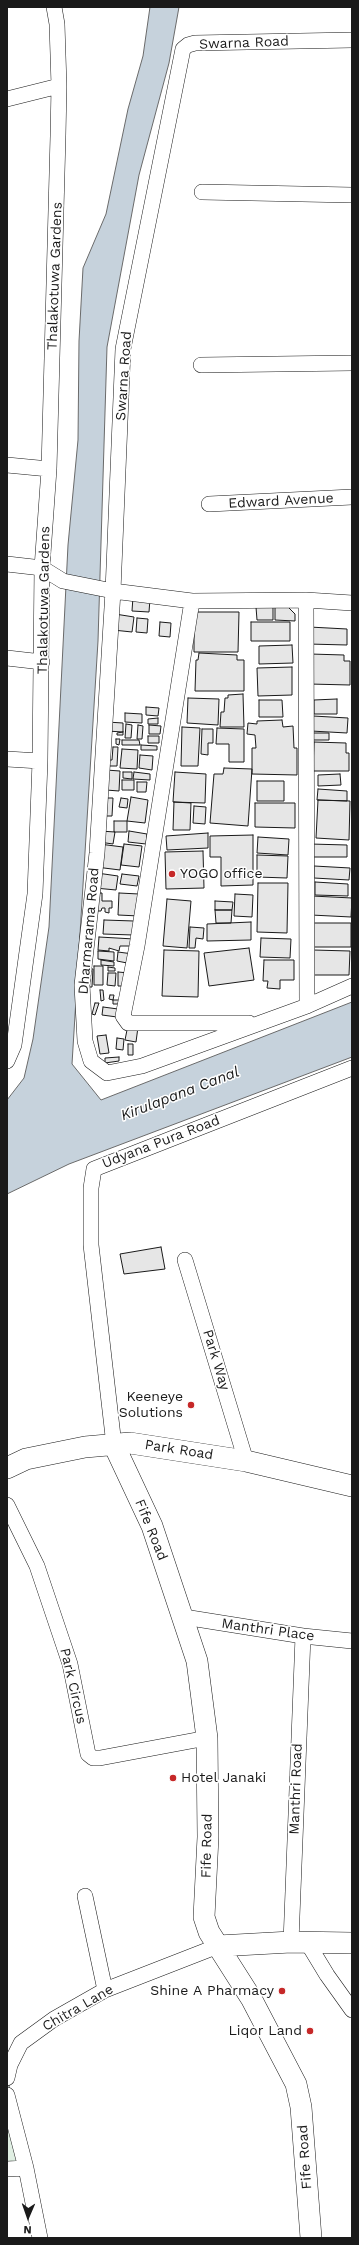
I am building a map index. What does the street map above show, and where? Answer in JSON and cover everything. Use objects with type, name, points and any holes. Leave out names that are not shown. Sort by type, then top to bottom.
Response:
[{"type":"main road","name":"Park Road","points":[[7,1468],[26,1459],[85,1447],[130,1443],[246,1461],[352,1486]]},
{"type":"main road","name":"Fife Road","points":[[114,1444],[152,1526],[184,1617],[197,1661],[208,1738],[208,1837],[204,1917],[209,1932],[252,1998],[296,2084],[301,2107],[311,2238]]},
{"type":"main road","points":[[218,1946],[299,1942],[352,1943]]},
{"type":"street","name":"Thalakotuwa Gardens","points":[[7,1061],[14,1045],[35,894],[40,761],[42,568],[49,469],[58,136],[59,86],[57,24],[54,7]]},
{"type":"street","name":"Swarna Road","points":[[113,591],[123,349],[183,49],[188,45],[195,43],[352,40]]},
{"type":"street","points":[[7,99],[59,86]]},
{"type":"street","points":[[202,192],[352,195]]},
{"type":"street","points":[[201,365],[352,363]]},
{"type":"street","points":[[7,465],[49,469]]},
{"type":"street","name":"Edward Avenue","points":[[209,504],[352,497]]},
{"type":"street","points":[[7,564],[42,568],[63,581],[113,591],[192,601],[306,600],[352,603]]},
{"type":"street","name":"Dharmarama Road","points":[[113,591],[96,853],[82,986],[85,1041],[91,1061],[106,1074],[142,1066],[307,1006],[352,986]]},
{"type":"street","points":[[306,600],[307,1006]]},
{"type":"street","points":[[192,601],[137,946],[124,1016],[128,1022],[260,1023]]},
{"type":"street","points":[[7,658],[42,662]]},
{"type":"street","points":[[7,759],[40,761]]},
{"type":"street","name":"Udyana Pura Road","points":[[114,1444],[91,1244],[91,1188],[94,1168],[352,1068]]},
{"type":"street","name":"Park Way","points":[[185,1260],[246,1461]]},
{"type":"street","name":"Park Circus","points":[[7,1505],[37,1566],[70,1664],[88,1754],[93,1758],[100,1758],[208,1738]]},
{"type":"street","name":"Manthri Place","points":[[184,1617],[303,1636],[352,1641]]},
{"type":"street","name":"Manthri Road","points":[[299,1942],[303,1636]]},
{"type":"street","points":[[85,1896],[106,1990]]},
{"type":"street","points":[[299,1942],[327,1975],[352,2010]]},
{"type":"street","name":"Chitra Lane","points":[[7,2078],[10,2065],[21,2043],[54,2019],[106,1990],[218,1946]]},
{"type":"street","points":[[7,2095],[26,2168],[40,2238]]},
{"type":"street","points":[[7,2169],[26,2168]]},
{"type":"green space","points":[[7,2073],[21,2164],[7,2164]]},
{"type":"water","name":"Kirulapana Canal","points":[[150,7],[179,7],[169,63],[139,175],[107,347],[98,641],[72,1064],[101,1100],[352,1002],[352,1057],[69,1164],[7,1194],[7,1100],[24,1078],[33,1039],[49,927],[68,545],[78,440],[79,341],[83,268],[106,214],[128,109],[143,56]]},
{"type":"building","points":[[133,597],[150,599],[149,612],[132,611]]},
{"type":"building","points":[[256,607],[273,607],[273,620],[257,620]]},
{"type":"building","points":[[275,607],[288,607],[295,614],[295,621],[275,620]]},
{"type":"building","points":[[194,612],[239,612],[238,652],[194,652]]},
{"type":"building","points":[[115,614],[134,617],[132,632],[113,630]]},
{"type":"building","points":[[137,618],[148,619],[147,633],[136,632]]},
{"type":"building","points":[[160,622],[171,623],[170,637],[159,636]]},
{"type":"building","points":[[251,622],[290,622],[290,641],[251,641]]},
{"type":"building","points":[[309,627],[347,629],[347,645],[308,644]]},
{"type":"building","points":[[292,645],[293,663],[259,664],[259,646]]},
{"type":"building","points":[[199,653],[237,655],[237,660],[244,660],[244,691],[195,691],[196,660],[198,660]]},
{"type":"building","points":[[310,654],[344,655],[344,661],[350,661],[350,685],[309,684]]},
{"type":"building","points":[[292,667],[292,695],[258,696],[257,668]]},
{"type":"building","points":[[243,694],[244,727],[220,727],[221,712],[224,712],[225,698],[228,698],[228,695]]},
{"type":"building","points":[[188,698],[219,699],[218,725],[187,723]]},
{"type":"building","points":[[337,699],[337,714],[314,714],[314,700]]},
{"type":"building","points":[[259,700],[282,700],[283,717],[259,717]]},
{"type":"building","points":[[146,707],[159,708],[158,716],[146,715]]},
{"type":"building","points":[[125,713],[142,714],[142,723],[125,722]]},
{"type":"building","points":[[313,716],[348,718],[347,733],[311,731]]},
{"type":"building","points":[[158,718],[158,724],[148,724],[148,719]]},
{"type":"building","points":[[282,720],[283,727],[293,726],[294,748],[297,748],[297,775],[252,774],[252,748],[256,748],[255,735],[247,734],[248,723],[257,724],[257,721]]},
{"type":"building","points":[[107,722],[123,723],[123,732],[107,731]]},
{"type":"building","points":[[126,724],[132,725],[131,738],[125,738]]},
{"type":"building","points":[[138,725],[143,726],[142,739],[137,739]]},
{"type":"building","points":[[149,725],[161,726],[160,734],[149,734]]},
{"type":"building","points":[[182,727],[200,728],[198,766],[181,766]]},
{"type":"building","points":[[217,728],[244,729],[244,762],[229,762],[229,744],[216,744]]},
{"type":"building","points":[[202,729],[213,729],[213,743],[208,743],[208,755],[201,754]]},
{"type":"building","points":[[123,732],[123,735],[117,735],[117,733]]},
{"type":"building","points":[[313,733],[329,733],[329,740],[312,740]]},
{"type":"building","points":[[148,736],[159,736],[159,743],[148,743]]},
{"type":"building","points":[[116,739],[120,739],[119,745],[116,744]]},
{"type":"building","points":[[122,740],[139,740],[140,745],[122,745]]},
{"type":"building","points":[[314,742],[346,743],[346,753],[349,753],[349,771],[313,771]]},
{"type":"building","points":[[141,745],[157,746],[157,750],[141,750]]},
{"type":"building","points":[[113,747],[118,747],[117,766],[105,766],[105,760],[112,760]]},
{"type":"building","points":[[122,749],[138,750],[137,769],[120,768]]},
{"type":"building","points":[[140,755],[153,756],[152,770],[139,768]]},
{"type":"building","points":[[224,768],[252,769],[248,826],[210,823],[214,774],[223,774]]},
{"type":"building","points":[[106,770],[120,771],[119,791],[106,790]]},
{"type":"building","points":[[123,772],[132,772],[132,779],[123,778]]},
{"type":"building","points":[[134,772],[150,774],[150,780],[133,779]]},
{"type":"building","points":[[175,772],[206,774],[205,803],[173,802]]},
{"type":"building","points":[[340,774],[341,785],[318,786],[318,775]]},
{"type":"building","points":[[122,780],[134,780],[134,790],[122,790]]},
{"type":"building","points":[[257,781],[284,781],[284,801],[257,801]]},
{"type":"building","points":[[137,782],[147,782],[146,792],[137,792]]},
{"type":"building","points":[[318,789],[347,791],[347,801],[317,800]]},
{"type":"building","points":[[131,797],[148,800],[145,823],[127,821]]},
{"type":"building","points":[[102,798],[113,798],[112,816],[101,816]]},
{"type":"building","points":[[121,798],[128,799],[127,808],[119,807]]},
{"type":"building","points":[[318,800],[350,801],[349,840],[316,838]]},
{"type":"building","points":[[174,802],[191,803],[190,830],[173,830]]},
{"type":"building","points":[[255,803],[295,803],[295,828],[255,827]]},
{"type":"building","points":[[194,806],[206,807],[205,824],[193,823]]},
{"type":"building","points":[[114,821],[127,821],[127,832],[114,832]]},
{"type":"building","points":[[100,831],[115,832],[113,844],[99,842]]},
{"type":"building","points":[[129,831],[147,834],[146,844],[128,842]]},
{"type":"building","points":[[208,833],[208,848],[167,850],[166,836]]},
{"type":"building","points":[[253,835],[253,885],[221,886],[221,857],[210,857],[210,836]]},
{"type":"building","points":[[258,837],[289,839],[288,855],[257,853]]},
{"type":"building","points":[[99,844],[123,847],[120,870],[96,867]]},
{"type":"building","points":[[124,844],[142,846],[139,867],[121,865]]},
{"type":"building","points":[[310,844],[347,845],[347,857],[310,857]]},
{"type":"building","points":[[203,851],[204,888],[166,889],[165,852]]},
{"type":"building","points":[[257,855],[288,856],[287,878],[257,877]]},
{"type":"building","points":[[314,866],[350,868],[349,880],[314,878]]},
{"type":"building","points":[[97,873],[118,876],[116,890],[95,888]]},
{"type":"building","points":[[122,874],[139,876],[137,886],[120,884]]},
{"type":"building","points":[[315,882],[348,884],[348,896],[315,895]]},
{"type":"building","points":[[258,883],[288,883],[287,933],[257,932]]},
{"type":"building","points":[[96,893],[102,893],[102,901],[112,901],[112,908],[109,908],[109,913],[105,912],[105,908],[102,908],[101,911],[95,911]]},
{"type":"building","points":[[119,893],[139,894],[139,916],[118,915]]},
{"type":"building","points":[[235,894],[253,895],[252,917],[234,916]]},
{"type":"building","points":[[312,896],[352,898],[351,917],[311,915]]},
{"type":"building","points":[[167,899],[191,901],[187,948],[163,946]]},
{"type":"building","points":[[215,901],[233,902],[232,910],[215,910]]},
{"type":"building","points":[[215,910],[232,910],[231,923],[216,923]]},
{"type":"building","points":[[104,920],[134,921],[133,935],[103,934]]},
{"type":"building","points":[[251,922],[251,940],[207,941],[207,924]]},
{"type":"building","points":[[312,923],[351,923],[351,947],[312,947]]},
{"type":"building","points":[[190,927],[204,928],[203,939],[196,938],[195,948],[189,948]]},
{"type":"building","points":[[99,937],[134,939],[133,946],[120,946],[119,951],[109,948],[109,951],[98,950]]},
{"type":"building","points":[[261,938],[291,939],[290,958],[260,957]]},
{"type":"building","points":[[249,948],[254,980],[209,986],[204,953]]},
{"type":"building","points":[[164,950],[199,951],[198,997],[162,996]]},
{"type":"building","points":[[313,950],[350,951],[349,975],[312,975]]},
{"type":"building","points":[[98,951],[114,952],[114,961],[98,959]]},
{"type":"building","points":[[118,952],[133,954],[132,964],[117,961]]},
{"type":"building","points":[[101,960],[114,962],[114,966],[101,965]]},
{"type":"building","points":[[264,960],[294,960],[294,980],[280,980],[280,989],[267,988],[268,981],[263,981]]},
{"type":"building","points":[[94,966],[103,966],[103,985],[94,985]]},
{"type":"building","points":[[108,967],[115,968],[115,971],[108,971]]},
{"type":"building","points":[[86,968],[93,969],[92,987],[84,987]]},
{"type":"building","points":[[118,972],[129,973],[128,986],[118,986]]},
{"type":"building","points":[[108,973],[116,973],[115,986],[107,985]]},
{"type":"building","points":[[100,990],[103,990],[104,1000],[101,1001]]},
{"type":"building","points":[[110,995],[114,995],[113,1000],[109,999]]},
{"type":"building","points":[[113,1000],[119,1000],[119,1004],[113,1004]]},
{"type":"building","points":[[95,1003],[99,1003],[95,1015],[92,1014]]},
{"type":"building","points":[[103,1007],[118,1009],[117,1017],[102,1015]]},
{"type":"building","points":[[128,1025],[138,1027],[136,1042],[125,1040]]},
{"type":"building","points":[[106,1035],[109,1053],[100,1054],[97,1036]]},
{"type":"building","points":[[117,1038],[124,1039],[123,1050],[116,1049]]},
{"type":"building","points":[[128,1044],[133,1044],[133,1055],[128,1055]]},
{"type":"building","points":[[119,1057],[119,1061],[105,1063],[105,1058]]},
{"type":"building","points":[[161,1247],[165,1269],[124,1274],[120,1254]]},
{"type":"place","name":"YOGO office","points":[[172,874]]},
{"type":"place","name":"Keeneye Solutions","points":[[191,1405]]},
{"type":"place","name":"Hotel Janaki","points":[[173,1778]]},
{"type":"place","name":"Shine A Pharmacy","points":[[282,1991]]},
{"type":"place","name":"Liqor Land","points":[[310,2031]]}]
